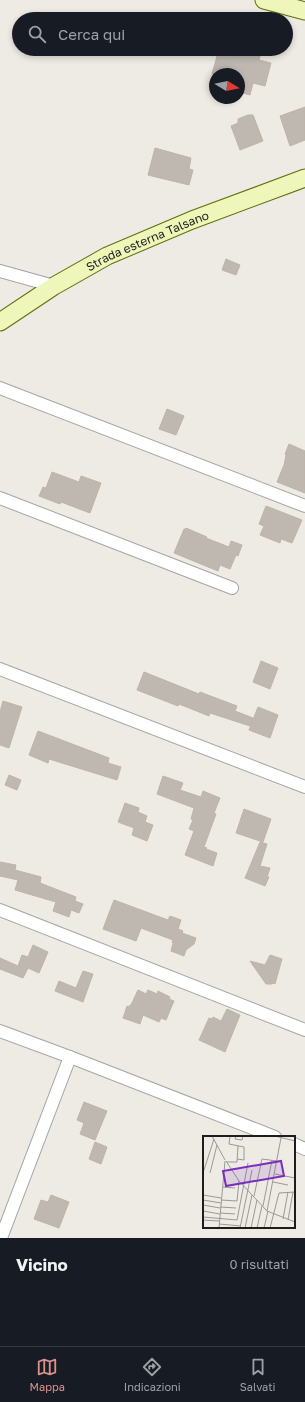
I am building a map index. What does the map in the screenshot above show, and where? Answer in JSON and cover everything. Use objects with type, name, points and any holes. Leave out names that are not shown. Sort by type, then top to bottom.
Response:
[{"type":"street","points":[[264,0],[305,11]]},
{"type":"street","name":"Strada esterna Talsano","points":[[0,322],[54,286],[107,256],[192,220],[305,178]]},
{"type":"street","points":[[0,271],[54,286]]},
{"type":"street","points":[[0,388],[305,506]]},
{"type":"street","points":[[0,498],[232,588]]},
{"type":"street","points":[[0,668],[305,788]]},
{"type":"street","points":[[0,910],[305,1030]]},
{"type":"street","points":[[0,1031],[272,1136]]},
{"type":"street","points":[[1,1238],[70,1057]]},
{"type":"street","points":[[295,1144],[305,1149]]},
{"type":"building","points":[[217,56],[260,56],[259,60],[271,63],[265,86],[253,83],[250,95],[245,94],[245,68],[214,68]]},
{"type":"building","points":[[305,107],[305,140],[290,146],[280,116]]},
{"type":"building","points":[[248,115],[253,115],[263,141],[240,150],[231,126],[238,123],[238,119]]},
{"type":"building","points":[[155,148],[191,158],[189,169],[193,170],[189,185],[148,175]]},
{"type":"building","points":[[226,259],[240,265],[236,275],[222,270]]},
{"type":"building","points":[[167,409],[184,416],[176,435],[159,429]]},
{"type":"building","points":[[289,444],[305,451],[305,493],[277,482],[284,465],[285,454]]},
{"type":"building","points":[[52,472],[79,482],[81,476],[101,483],[90,513],[61,502],[60,504],[39,496],[43,487],[46,488]]},
{"type":"building","points":[[266,506],[302,520],[292,543],[281,539],[280,543],[260,535],[264,526],[259,524]]},
{"type":"building","points":[[186,528],[229,547],[231,541],[242,545],[238,556],[236,555],[230,569],[220,565],[218,571],[174,553],[184,529]]},
{"type":"building","points":[[261,661],[278,668],[270,689],[253,682]]},
{"type":"building","points":[[144,672],[199,694],[200,692],[237,706],[235,711],[253,718],[250,726],[210,713],[209,716],[137,690]]},
{"type":"building","points":[[3,701],[22,707],[9,748],[0,745],[0,712]]},
{"type":"building","points":[[258,707],[278,715],[270,738],[249,730]]},
{"type":"building","points":[[38,731],[109,758],[108,763],[121,767],[117,780],[49,759],[48,763],[29,755]]},
{"type":"building","points":[[9,775],[21,780],[17,790],[5,785]]},
{"type":"building","points":[[163,776],[183,783],[180,790],[201,797],[203,791],[220,798],[204,847],[217,853],[213,866],[185,855],[194,831],[189,829],[193,820],[191,819],[194,808],[157,794]]},
{"type":"building","points":[[125,803],[139,808],[138,812],[147,816],[145,822],[153,825],[147,841],[132,835],[134,828],[118,822]]},
{"type":"building","points":[[244,809],[271,819],[263,842],[236,833]]},
{"type":"building","points":[[260,842],[267,844],[260,866],[270,868],[267,877],[269,877],[265,886],[245,878]]},
{"type":"building","points":[[0,862],[16,865],[15,870],[41,877],[40,883],[76,897],[75,901],[83,904],[79,913],[71,910],[69,917],[53,911],[56,902],[15,890],[18,880],[0,876]]},
{"type":"building","points":[[114,900],[168,920],[170,916],[181,920],[178,929],[183,931],[182,933],[196,938],[194,944],[186,950],[184,956],[171,951],[173,940],[141,928],[136,941],[103,929]]},
{"type":"building","points":[[33,945],[48,952],[39,973],[28,968],[23,978],[0,969],[0,958],[18,966],[22,955],[28,957]]},
{"type":"building","points":[[270,955],[282,959],[275,984],[266,984],[250,961],[265,965]]},
{"type":"building","points":[[83,971],[93,974],[83,1002],[55,991],[59,981],[76,988]]},
{"type":"building","points":[[138,990],[146,994],[148,990],[157,994],[158,991],[170,997],[169,999],[174,1001],[166,1020],[161,1018],[159,1022],[143,1015],[140,1024],[123,1018],[127,1006],[129,1007],[131,1005]]},
{"type":"building","points":[[227,1009],[240,1015],[225,1052],[199,1040],[209,1018],[212,1019],[213,1017],[221,1021]]},
{"type":"building","points":[[84,1102],[107,1111],[95,1140],[80,1134],[84,1123],[77,1120]]},
{"type":"building","points":[[95,1142],[107,1147],[101,1164],[89,1159]]},
{"type":"building","points":[[51,1195],[69,1202],[59,1228],[34,1219],[41,1200],[48,1202]]}]
